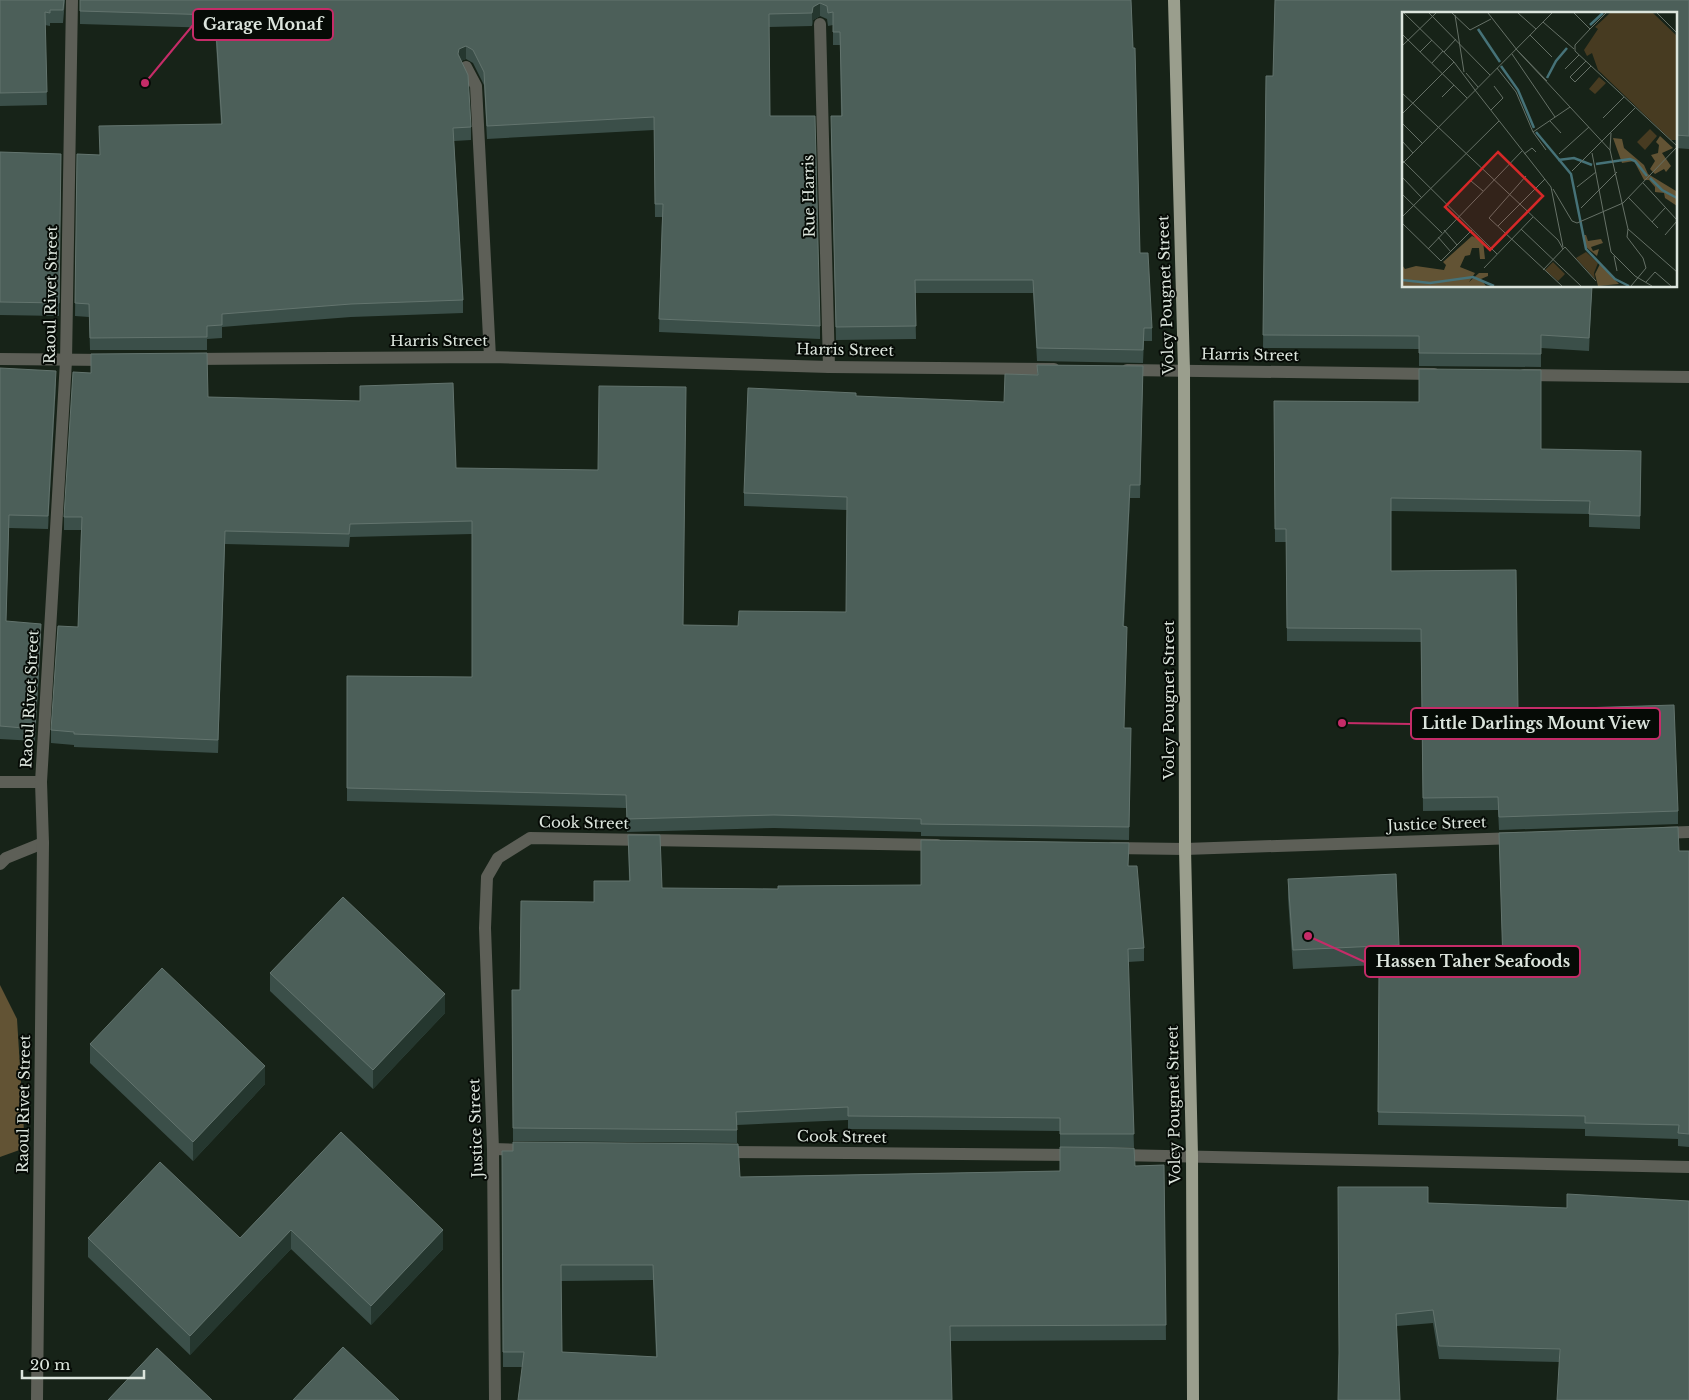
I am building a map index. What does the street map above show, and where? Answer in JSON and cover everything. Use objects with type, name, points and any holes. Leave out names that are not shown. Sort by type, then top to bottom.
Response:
[{"type":"main road","name":"Volcy Pougnet Street","points":[[1174,0],[1184,370],[1185,849],[1192,1156],[1193,1400]]},
{"type":"street","name":"Raoul Rivet Street","points":[[37,1400],[43,843],[41,782],[66,360],[72,0]]},
{"type":"street","name":"Rue Harris","points":[[820,24],[829,367]]},
{"type":"street","points":[[466,67],[476,86],[490,357]]},
{"type":"street","name":"Harris Street","points":[[174,360],[490,357],[829,367],[1066,369]]},
{"type":"street","points":[[0,359],[115,360]]},
{"type":"street","name":"Harris Street","points":[[1115,370],[1452,374]]},
{"type":"street","points":[[1511,375],[1689,377]]},
{"type":"street","points":[[0,782],[41,782]]},
{"type":"street","points":[[1650,833],[1689,832]]},
{"type":"street","name":"Justice Street","points":[[1185,849],[1531,837]]},
{"type":"street","name":"Cook Street","points":[[498,858],[530,838],[947,845]]},
{"type":"street","points":[[0,864],[6,858],[43,843]]},
{"type":"street","points":[[1096,848],[1185,849]]},
{"type":"street","name":"Justice Street","points":[[496,1400],[493,1150],[485,928],[486,877],[498,858]]},
{"type":"street","points":[[493,1150],[543,1150]]},
{"type":"street","name":"Cook Street","points":[[713,1152],[1192,1156],[1689,1167]]},
{"type":"shaded area","points":[[0,985],[17,1019],[25,1148],[0,1157]]},
{"type":"building","points":[[0,0],[64,0],[63,10],[50,10],[50,13],[45,12],[47,92],[0,93]]},
{"type":"building","points":[[80,0],[1131,0],[1133,48],[1135,48],[1140,253],[1148,253],[1152,328],[1144,328],[1143,350],[1037,348],[1033,280],[915,280],[916,326],[836,327],[831,116],[842,116],[840,32],[833,32],[833,12],[828,13],[827,6],[820,3],[813,7],[812,13],[769,14],[770,116],[815,116],[820,326],[659,319],[663,204],[655,204],[654,117],[487,126],[484,72],[473,50],[466,46],[459,49],[458,54],[468,75],[471,127],[453,128],[463,300],[351,304],[222,314],[222,325],[207,326],[207,337],[90,338],[89,304],[75,303],[77,154],[100,155],[99,126],[222,124],[215,15],[80,11]]},
{"type":"building","points":[[1275,0],[1689,0],[1689,136],[1676,135],[1676,12],[1402,12],[1402,288],[1592,288],[1589,338],[1541,335],[1541,354],[1419,353],[1419,336],[1263,335],[1266,76],[1273,76]]},
{"type":"building","points":[[0,152],[61,154],[59,303],[0,302]]},
{"type":"building","points":[[207,353],[208,397],[360,401],[360,386],[453,383],[456,468],[598,470],[599,386],[686,387],[683,625],[738,626],[739,611],[846,612],[847,497],[744,493],[748,388],[856,393],[856,396],[1004,402],[1005,374],[1038,375],[1037,365],[1143,366],[1140,485],[1130,485],[1123,626],[1127,627],[1124,728],[1131,728],[1129,827],[921,824],[921,819],[774,815],[627,819],[626,795],[347,788],[347,676],[472,677],[472,521],[350,524],[349,534],[225,531],[218,740],[74,734],[74,732],[51,730],[58,626],[78,627],[82,517],[64,517],[73,372],[91,373],[91,354]]},
{"type":"building","points":[[0,368],[56,371],[48,516],[9,515],[6,621],[41,624],[35,729],[0,726]]},
{"type":"building","points":[[1419,369],[1541,370],[1541,449],[1641,451],[1640,516],[1589,514],[1590,501],[1391,498],[1391,571],[1516,570],[1518,710],[1674,705],[1678,811],[1499,817],[1498,797],[1423,798],[1421,629],[1287,628],[1286,529],[1275,529],[1274,401],[1419,402]]},
{"type":"building","points":[[1678,827],[1679,851],[1689,851],[1689,1134],[1678,1133],[1679,1125],[1585,1123],[1585,1116],[1378,1112],[1379,972],[1484,973],[1484,965],[1503,965],[1499,833]]},
{"type":"building","points":[[628,835],[660,835],[662,888],[778,889],[778,886],[921,885],[921,840],[1129,843],[1128,866],[1137,866],[1144,948],[1128,949],[1134,1134],[1060,1134],[1060,1118],[848,1116],[848,1107],[736,1112],[737,1130],[513,1128],[512,990],[520,990],[521,901],[594,902],[594,881],[630,881]]},
{"type":"building","points":[[1396,874],[1399,945],[1293,950],[1288,879]]},
{"type":"building","points":[[343,897],[445,994],[373,1070],[270,973]]},
{"type":"building","points":[[162,968],[265,1066],[193,1142],[90,1044]]},
{"type":"building","points":[[341,1132],[443,1230],[371,1306],[291,1230],[190,1336],[88,1238],[160,1162],[240,1238]]},
{"type":"building","points":[[513,1142],[738,1144],[740,1177],[1060,1171],[1060,1147],[1134,1148],[1135,1166],[1164,1165],[1166,1325],[950,1326],[952,1400],[518,1400],[524,1352],[503,1352],[502,1151],[513,1151]],"holes":[[[561,1265],[653,1265],[657,1357],[562,1352]]]},
{"type":"building","points":[[1338,1187],[1428,1187],[1428,1203],[1567,1208],[1567,1194],[1689,1201],[1689,1400],[1557,1400],[1560,1349],[1439,1346],[1433,1310],[1396,1314],[1400,1400],[1338,1400]]},
{"type":"building","points":[[343,1347],[399,1400],[293,1400]]},
{"type":"building","points":[[157,1348],[212,1400],[108,1400]]},
{"type":"place","name":"Garage Monaf","points":[[145,83]]},
{"type":"place","name":"Little Darlings Mount View","points":[[1342,723]]},
{"type":"place","name":"Hassen Taher Seafoods","points":[[1308,936]]}]
